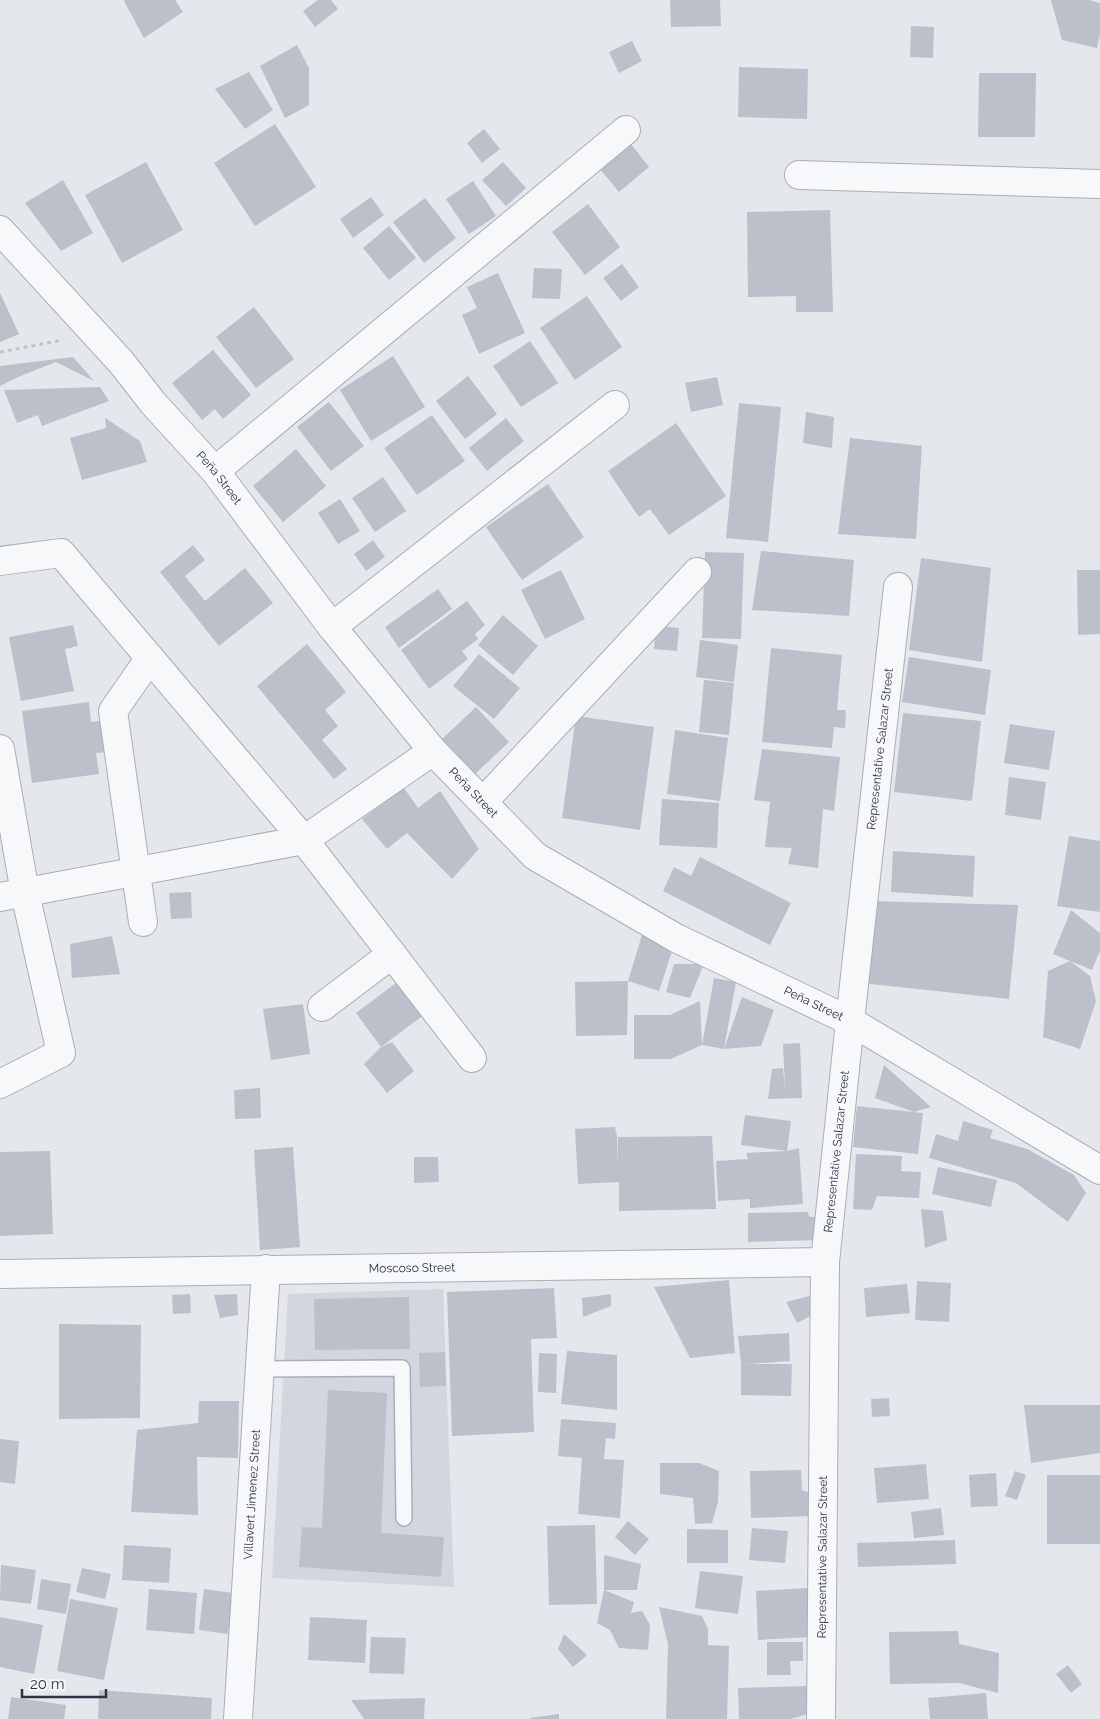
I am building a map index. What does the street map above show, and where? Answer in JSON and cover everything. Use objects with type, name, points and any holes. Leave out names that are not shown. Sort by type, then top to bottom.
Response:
[{"type":"street","points":[[215,471],[626,130]]},
{"type":"street","points":[[799,175],[1100,184]]},
{"type":"street","name":"Peña Street","points":[[0,230],[120,362],[153,404],[215,471],[332,627],[433,750],[535,856],[676,938],[850,1021],[1100,1170]]},
{"type":"street","points":[[332,627],[615,406]]},
{"type":"street","points":[[0,561],[61,553],[304,840],[472,1058]]},
{"type":"street","points":[[483,802],[697,572]]},
{"type":"street","name":"Representative Salazar Street","points":[[821,1719],[825,1262],[898,587]]},
{"type":"street","points":[[143,922],[113,711],[150,658]]},
{"type":"street","points":[[0,748],[12,895],[61,1053],[0,1084]]},
{"type":"street","points":[[12,895],[304,840],[433,750]]},
{"type":"street","points":[[322,1007],[392,954]]},
{"type":"street","name":"Moscoso Street","points":[[0,1274],[825,1262]]},
{"type":"street","name":"Villavert Jimenez Street","points":[[238,1719],[266,1269]]},
{"type":"lane","points":[[260,1369],[402,1368],[404,1518]]},
{"type":"path","points":[[0,352],[95,334]]},
{"type":"shaded area","points":[[443,1289],[454,1587],[272,1578],[288,1294]]},
{"type":"building","points":[[125,0],[175,0],[183,12],[144,38]]},
{"type":"building","points":[[318,0],[331,0],[338,9],[315,27],[303,11]]},
{"type":"building","points":[[670,0],[720,0],[721,26],[671,27]]},
{"type":"building","points":[[1051,0],[1089,0],[1100,3],[1100,34],[1097,48],[1062,40]]},
{"type":"building","points":[[911,26],[934,27],[933,58],[910,57]]},
{"type":"building","points":[[632,41],[642,61],[619,73],[609,52]]},
{"type":"building","points":[[297,45],[309,68],[309,105],[285,118],[260,66]]},
{"type":"building","points":[[739,67],[808,69],[807,119],[738,117]]},
{"type":"building","points":[[249,72],[273,110],[245,129],[215,89]]},
{"type":"building","points":[[979,73],[1036,73],[1035,137],[978,137]]},
{"type":"building","points":[[275,124],[316,187],[255,226],[214,163]]},
{"type":"building","points":[[484,129],[500,149],[482,163],[467,143]]},
{"type":"building","points":[[630,143],[649,167],[619,192],[600,169]]},
{"type":"building","points":[[146,162],[183,230],[122,263],[85,195]]},
{"type":"building","points":[[503,162],[526,188],[506,206],[482,180]]},
{"type":"building","points":[[63,180],[93,233],[61,251],[25,203]]},
{"type":"building","points":[[473,181],[496,216],[469,234],[446,199]]},
{"type":"building","points":[[371,197],[384,215],[353,238],[340,219]]},
{"type":"building","points":[[425,198],[456,238],[424,263],[393,222]]},
{"type":"building","points":[[588,204],[620,247],[585,275],[552,232]]},
{"type":"building","points":[[830,210],[833,312],[796,312],[796,296],[748,297],[747,212]]},
{"type":"building","points":[[389,226],[416,258],[389,280],[363,248]]},
{"type":"building","points":[[622,264],[639,287],[621,301],[603,278]]},
{"type":"building","points":[[534,268],[562,269],[560,299],[532,298]]},
{"type":"building","points":[[498,273],[525,333],[479,354],[462,315],[477,308],[467,287]]},
{"type":"building","points":[[0,293],[19,334],[0,342]]},
{"type":"building","points":[[587,296],[622,347],[575,380],[540,328]]},
{"type":"building","points":[[254,307],[294,359],[256,388],[216,337]]},
{"type":"building","points":[[530,341],[558,383],[521,407],[493,366]]},
{"type":"building","points":[[213,350],[251,395],[223,419],[215,409],[202,420],[172,383]]},
{"type":"building","points":[[393,356],[425,407],[371,441],[340,390]]},
{"type":"building","points":[[73,357],[94,381],[56,362],[0,386],[0,366]]},
{"type":"building","points":[[468,376],[497,414],[465,439],[436,401]]},
{"type":"building","points":[[717,377],[723,405],[691,412],[685,383]]},
{"type":"building","points":[[100,387],[109,401],[42,426],[38,415],[17,423],[4,390]]},
{"type":"building","points":[[329,402],[364,446],[331,471],[297,427]]},
{"type":"building","points":[[739,403],[781,407],[768,542],[726,538]]},
{"type":"building","points":[[806,412],[834,417],[832,448],[803,443]]},
{"type":"building","points":[[432,415],[465,461],[417,495],[384,448]]},
{"type":"building","points":[[105,418],[140,441],[147,462],[82,480],[70,438],[106,428]]},
{"type":"building","points":[[506,418],[524,441],[487,471],[469,448]]},
{"type":"building","points":[[676,423],[726,496],[669,535],[650,509],[639,517],[608,471]]},
{"type":"building","points":[[850,438],[922,446],[916,539],[838,534]]},
{"type":"building","points":[[296,449],[326,486],[283,522],[253,486]]},
{"type":"building","points":[[383,477],[406,511],[375,532],[352,498]]},
{"type":"building","points":[[548,484],[584,537],[522,580],[486,527]]},
{"type":"building","points":[[340,499],[360,531],[338,544],[318,513]]},
{"type":"building","points":[[373,540],[385,557],[366,571],[354,554]]},
{"type":"building","points":[[193,545],[205,560],[185,576],[205,601],[245,568],[273,603],[219,646],[160,572]]},
{"type":"building","points":[[761,551],[854,560],[849,616],[752,610]]},
{"type":"building","points":[[705,552],[744,553],[741,639],[702,638]]},
{"type":"building","points":[[921,558],[991,568],[982,662],[909,650]]},
{"type":"building","points":[[561,570],[585,619],[545,639],[521,590]]},
{"type":"building","points":[[1077,570],[1100,570],[1100,634],[1078,635]]},
{"type":"building","points":[[438,589],[452,609],[399,648],[385,627]]},
{"type":"building","points":[[467,601],[485,625],[475,634],[478,639],[462,651],[468,659],[429,689],[401,650]]},
{"type":"building","points":[[503,615],[538,646],[513,675],[478,645]]},
{"type":"building","points":[[73,625],[78,646],[65,649],[74,691],[21,701],[9,637]]},
{"type":"building","points":[[656,626],[679,628],[677,651],[654,649]]},
{"type":"building","points":[[700,640],[738,645],[734,682],[696,677]]},
{"type":"building","points":[[307,644],[346,692],[325,710],[338,726],[322,740],[347,769],[334,779],[257,686]]},
{"type":"building","points":[[771,648],[842,655],[837,710],[846,710],[845,728],[834,727],[832,748],[762,742]]},
{"type":"building","points":[[479,654],[520,688],[494,719],[453,686]]},
{"type":"building","points":[[909,657],[991,670],[985,715],[902,702]]},
{"type":"building","points":[[704,680],[734,683],[729,735],[699,732]]},
{"type":"building","points":[[89,702],[91,722],[113,719],[117,751],[96,753],[99,774],[32,783],[22,711]]},
{"type":"building","points":[[476,707],[509,742],[475,774],[442,739]]},
{"type":"building","points":[[903,713],[981,721],[972,801],[894,792]]},
{"type":"building","points":[[576,716],[654,727],[640,830],[562,818]]},
{"type":"building","points":[[1010,724],[1055,731],[1049,770],[1004,763]]},
{"type":"building","points":[[675,730],[728,738],[720,801],[667,794]]},
{"type":"building","points":[[762,749],[840,757],[834,811],[823,809],[818,868],[788,864],[792,848],[765,847],[770,802],[754,800]]},
{"type":"building","points":[[1009,777],[1046,782],[1041,820],[1005,815]]},
{"type":"building","points":[[404,788],[418,808],[440,791],[479,849],[452,879],[407,833],[387,849],[362,819]]},
{"type":"building","points":[[662,799],[719,803],[717,848],[659,845]]},
{"type":"building","points":[[1069,836],[1100,841],[1100,912],[1057,906]]},
{"type":"building","points":[[893,851],[975,856],[973,897],[891,892]]},
{"type":"building","points":[[700,857],[791,903],[770,945],[663,891],[674,867],[691,876]]},
{"type":"building","points":[[191,892],[192,918],[171,919],[169,893]]},
{"type":"building","points":[[870,901],[1018,905],[1009,999],[862,983]]},
{"type":"building","points":[[1071,910],[1100,933],[1100,951],[1092,970],[1053,954]]},
{"type":"building","points":[[642,935],[674,945],[659,991],[628,981]]},
{"type":"building","points":[[112,936],[120,974],[72,978],[70,944]]},
{"type":"building","points":[[1070,961],[1090,976],[1096,1001],[1080,1049],[1043,1037],[1048,971]]},
{"type":"building","points":[[674,964],[704,964],[690,998],[666,992]]},
{"type":"building","points":[[714,978],[736,982],[724,1049],[702,1045]]},
{"type":"building","points":[[400,980],[425,1014],[381,1047],[356,1013]]},
{"type":"building","points":[[628,981],[627,1035],[576,1036],[575,982]]},
{"type":"building","points":[[742,997],[774,1010],[761,1046],[724,1049]]},
{"type":"building","points":[[700,1001],[702,1045],[671,1059],[634,1059],[634,1015],[670,1015]]},
{"type":"building","points":[[303,1004],[310,1054],[271,1060],[263,1009]]},
{"type":"building","points":[[392,1042],[414,1071],[387,1093],[364,1064],[381,1047]]},
{"type":"building","points":[[800,1043],[802,1098],[768,1099],[772,1069],[783,1068],[785,1089],[783,1044]]},
{"type":"building","points":[[884,1065],[931,1107],[914,1112],[875,1098]]},
{"type":"building","points":[[260,1088],[261,1118],[235,1119],[234,1090]]},
{"type":"building","points":[[857,1106],[923,1113],[918,1154],[853,1147]]},
{"type":"building","points":[[745,1115],[791,1121],[787,1151],[741,1145]]},
{"type":"building","points":[[963,1121],[993,1130],[990,1138],[1027,1149],[1074,1175],[1086,1193],[1068,1222],[1016,1183],[929,1158],[936,1134],[958,1141]]},
{"type":"building","points":[[615,1127],[618,1168],[618,1137],[712,1136],[716,1209],[619,1211],[619,1182],[578,1184],[575,1129]]},
{"type":"building","points":[[293,1147],[300,1247],[260,1250],[254,1150]]},
{"type":"building","points":[[799,1148],[803,1204],[750,1208],[750,1199],[718,1201],[716,1161],[748,1159],[746,1153],[787,1151]]},
{"type":"building","points":[[50,1151],[53,1234],[0,1236],[0,1152]]},
{"type":"building","points":[[856,1154],[902,1156],[901,1171],[921,1172],[919,1198],[877,1196],[872,1210],[853,1209]]},
{"type":"building","points":[[414,1157],[438,1157],[439,1182],[414,1183]]},
{"type":"building","points":[[938,1167],[997,1180],[991,1207],[932,1194]]},
{"type":"building","points":[[921,1209],[943,1211],[947,1240],[925,1248]]},
{"type":"building","points":[[807,1212],[810,1217],[820,1217],[821,1240],[748,1242],[748,1213]]},
{"type":"building","points":[[729,1280],[735,1353],[690,1358],[654,1287]]},
{"type":"building","points":[[917,1281],[951,1283],[949,1322],[915,1320]]},
{"type":"building","points":[[907,1284],[910,1313],[866,1317],[864,1288]]},
{"type":"building","points":[[554,1288],[557,1338],[531,1339],[534,1432],[452,1436],[447,1292]]},
{"type":"building","points":[[190,1294],[191,1313],[173,1314],[172,1295]]},
{"type":"building","points":[[237,1294],[238,1315],[220,1318],[214,1295]]},
{"type":"building","points":[[611,1294],[611,1306],[583,1317],[582,1298]]},
{"type":"building","points":[[810,1296],[814,1314],[797,1323],[786,1302]]},
{"type":"building","points":[[409,1297],[410,1349],[315,1350],[314,1299]]},
{"type":"building","points":[[59,1324],[141,1325],[140,1418],[59,1419]]},
{"type":"building","points":[[789,1333],[790,1361],[746,1364],[792,1364],[791,1396],[741,1395],[741,1364],[738,1336]]},
{"type":"building","points":[[567,1351],[617,1355],[617,1410],[561,1404]]},
{"type":"building","points":[[445,1352],[446,1386],[420,1387],[419,1353]]},
{"type":"building","points":[[539,1353],[557,1354],[556,1393],[538,1392]]},
{"type":"building","points":[[328,1390],[387,1393],[381,1533],[444,1537],[441,1577],[299,1567],[302,1527],[322,1528]]},
{"type":"building","points":[[889,1398],[890,1416],[872,1417],[871,1399]]},
{"type":"building","points":[[199,1401],[239,1401],[238,1458],[197,1457],[198,1515],[131,1512],[137,1430],[198,1423]]},
{"type":"building","points":[[1024,1405],[1100,1405],[1100,1453],[1031,1463]]},
{"type":"building","points":[[561,1419],[616,1423],[615,1439],[606,1438],[604,1459],[624,1460],[620,1518],[578,1514],[582,1458],[558,1456]]},
{"type":"building","points":[[0,1439],[19,1441],[15,1484],[0,1482]]},
{"type":"building","points":[[660,1463],[699,1463],[719,1471],[718,1502],[712,1523],[695,1524],[693,1498],[660,1494]]},
{"type":"building","points":[[926,1464],[929,1499],[877,1503],[874,1468]]},
{"type":"building","points":[[801,1470],[802,1490],[811,1493],[811,1516],[751,1518],[750,1471]]},
{"type":"building","points":[[1015,1471],[1026,1475],[1017,1500],[1005,1496]]},
{"type":"building","points":[[996,1473],[998,1506],[971,1507],[969,1475]]},
{"type":"building","points":[[1047,1475],[1100,1475],[1100,1544],[1047,1544]]},
{"type":"building","points":[[941,1508],[944,1535],[914,1538],[911,1512]]},
{"type":"building","points":[[628,1521],[649,1539],[635,1555],[615,1537]]},
{"type":"building","points":[[595,1525],[597,1604],[549,1605],[547,1526]]},
{"type":"building","points":[[752,1528],[788,1531],[785,1563],[749,1560]]},
{"type":"building","points":[[687,1529],[728,1530],[728,1563],[687,1563]]},
{"type":"building","points":[[955,1540],[956,1564],[858,1567],[857,1543]]},
{"type":"building","points":[[124,1545],[171,1548],[169,1583],[122,1580]]},
{"type":"building","points":[[604,1555],[641,1564],[637,1590],[604,1590]]},
{"type":"building","points":[[1,1565],[36,1570],[31,1604],[0,1600]]},
{"type":"building","points":[[82,1568],[111,1574],[105,1599],[76,1592]]},
{"type":"building","points":[[700,1571],[743,1576],[738,1614],[695,1608]]},
{"type":"building","points":[[41,1579],[71,1584],[66,1614],[37,1609]]},
{"type":"building","points":[[807,1588],[809,1637],[758,1640],[756,1591]]},
{"type":"building","points":[[149,1589],[197,1593],[194,1634],[146,1630]]},
{"type":"building","points":[[204,1589],[233,1593],[228,1634],[199,1630]]},
{"type":"building","points":[[604,1590],[634,1602],[631,1613],[642,1611],[650,1625],[648,1650],[619,1648],[610,1630],[597,1623]]},
{"type":"building","points":[[70,1599],[118,1608],[104,1680],[57,1671]]},
{"type":"building","points":[[659,1607],[702,1616],[708,1629],[708,1645],[729,1646],[727,1719],[666,1719],[668,1644]]},
{"type":"building","points":[[0,1617],[43,1625],[34,1674],[0,1667]]},
{"type":"building","points":[[310,1617],[367,1620],[365,1663],[308,1660]]},
{"type":"building","points":[[958,1631],[959,1644],[999,1653],[998,1693],[959,1683],[890,1684],[889,1632]]},
{"type":"building","points":[[564,1634],[587,1655],[573,1667],[558,1649]]},
{"type":"building","points":[[371,1637],[406,1638],[404,1674],[369,1673]]},
{"type":"building","points":[[767,1642],[803,1642],[803,1661],[790,1661],[791,1675],[767,1675]]},
{"type":"building","points":[[1068,1665],[1082,1684],[1071,1693],[1056,1674]]},
{"type":"building","points":[[807,1686],[808,1714],[790,1719],[739,1719],[738,1688]]},
{"type":"building","points":[[99,1690],[212,1698],[211,1719],[98,1719]]},
{"type":"building","points":[[986,1693],[988,1719],[930,1719],[928,1698]]},
{"type":"building","points":[[11,1697],[66,1705],[64,1719],[8,1719]]},
{"type":"building","points":[[425,1698],[424,1719],[364,1719],[351,1700]]},
{"type":"building","points":[[559,1714],[559,1719],[530,1719],[530,1718]]}]
